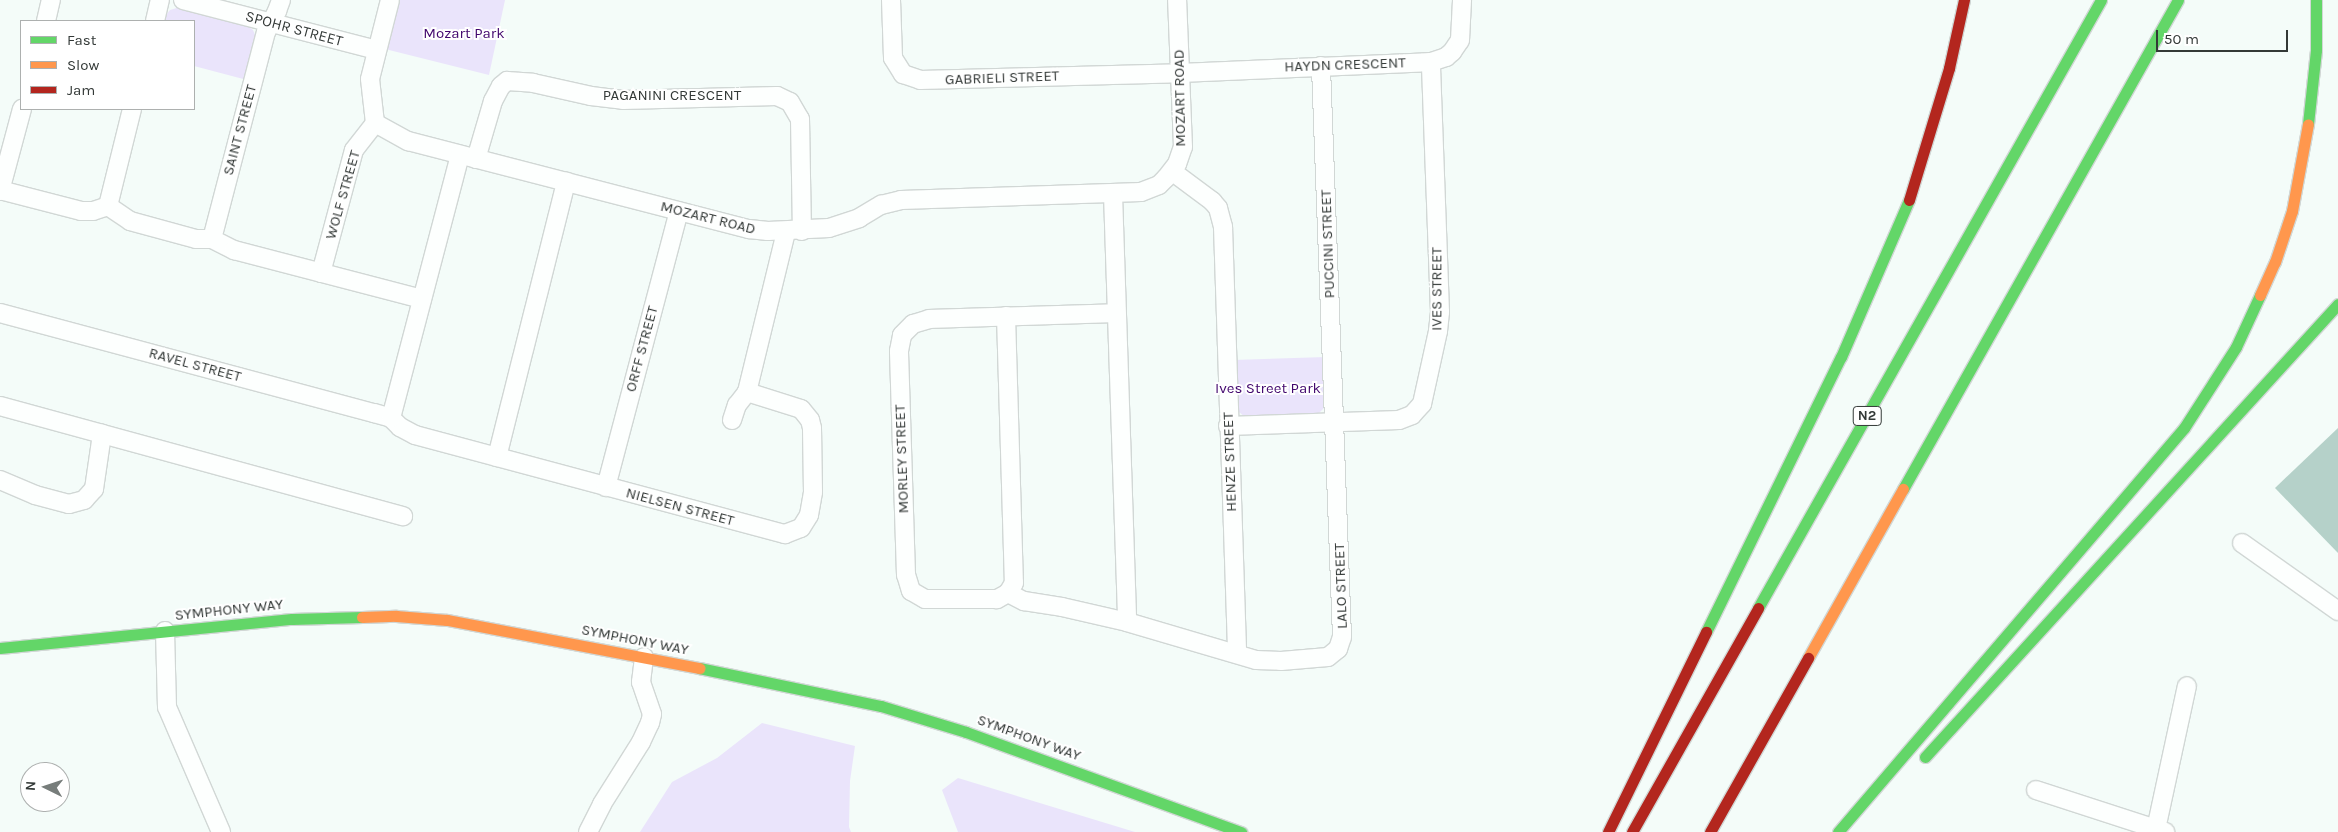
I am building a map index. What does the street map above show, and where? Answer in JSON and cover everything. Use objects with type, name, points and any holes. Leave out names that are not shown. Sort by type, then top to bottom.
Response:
[{"type":"main road","points":[[1608,832],[1842,357],[1904,214],[1928,142],[1949,68],[1964,0]]},
{"type":"main road","name":"N2","points":[[1632,832],[2100,0]]},
{"type":"main road","points":[[1710,832],[2178,0]]},
{"type":"main road","points":[[1838,832],[2184,428],[2236,347],[2275,262],[2292,211],[2310,115],[2316,50],[2316,0]]},
{"type":"main road","points":[[1915,767],[2338,304]]},
{"type":"main road","name":"SYMPHONY WAY","points":[[0,648],[292,619],[396,616],[447,620],[644,656],[793,686],[890,709],[966,732],[1242,832]]},
{"type":"street","points":[[46,20],[51,0]]},
{"type":"street","points":[[155,20],[160,0]]},
{"type":"street","name":"SPOHR STREET","points":[[183,0],[377,50]]},
{"type":"street","name":"SAINT STREET","points":[[212,239],[266,32],[280,0]]},
{"type":"street","points":[[375,123],[375,108],[370,85],[390,0]]},
{"type":"street","name":"GABRIELI STREET","points":[[891,0],[893,58],[898,69],[914,80],[1180,73]]},
{"type":"street","name":"MOZART ROAD","points":[[375,123],[408,141],[749,229],[794,231],[837,226],[859,218],[881,205],[901,200],[1113,194],[1150,189],[1159,185],[1172,172],[1182,147],[1177,0]]},
{"type":"street","name":"HAYDN CRESCENT","points":[[1180,73],[1431,62],[1446,57],[1460,40],[1462,0]]},
{"type":"street","name":"IVES STREET","points":[[1228,426],[1334,423],[1406,418],[1417,411],[1426,396],[1440,312],[1431,62]]},
{"type":"street","name":"PUCCINI STREET","points":[[1321,66],[1334,423]]},
{"type":"street","name":"PAGANINI CRESCENT","points":[[468,157],[492,101],[501,86],[508,82],[533,83],[591,96],[623,100],[777,96],[790,102],[800,119],[794,231]]},
{"type":"street","points":[[22,110],[0,190],[81,211],[93,211],[108,206]]},
{"type":"street","points":[[108,206],[132,110]]},
{"type":"street","name":"WOLF STREET","points":[[321,273],[354,150],[375,123]]},
{"type":"street","points":[[390,418],[422,299],[468,157]]},
{"type":"street","name":"HENZE STREET","points":[[1172,172],[1212,201],[1218,208],[1223,227],[1228,426],[1238,654]]},
{"type":"street","points":[[497,457],[566,182]]},
{"type":"street","points":[[1113,194],[1115,312],[1127,622]]},
{"type":"street","points":[[108,206],[130,222],[196,239],[212,239],[234,250],[422,299]]},
{"type":"street","name":"ORFF STREET","points":[[606,487],[679,211]]},
{"type":"street","points":[[732,420],[737,405],[747,392],[794,231]]},
{"type":"street","name":"MORLEY STREET","points":[[1008,593],[991,599],[931,600],[920,597],[908,586],[906,575],[899,343],[905,331],[913,324],[923,320],[1115,312]]},
{"type":"street","name":"RAVEL STREET","points":[[0,313],[390,418],[400,427],[415,435],[497,457]]},
{"type":"street","points":[[1006,316],[1015,577],[1012,588],[1008,593]]},
{"type":"street","name":"NIELSEN STREET","points":[[497,457],[781,534],[794,532],[800,528],[809,515],[813,492],[812,428],[810,420],[806,414],[795,406],[747,392]]},
{"type":"street","points":[[0,406],[403,516]]},
{"type":"street","name":"LALO STREET","points":[[1008,593],[1024,601],[1062,606],[1127,622],[1256,660],[1281,662],[1322,659],[1333,654],[1341,644],[1342,630],[1334,423]]},
{"type":"street","points":[[0,480],[35,495],[69,504],[84,500],[94,489],[102,434]]},
{"type":"street","points":[[2242,543],[2338,611]]},
{"type":"street","points":[[165,631],[167,707],[221,832]]},
{"type":"street","points":[[588,832],[602,804],[641,742],[650,723],[652,714],[641,682],[644,656]]},
{"type":"street","points":[[2036,790],[2161,831],[2187,686]]},
{"type":"green space","name":"Mozart Park","points":[[398,0],[505,0],[489,75],[385,49]]},
{"type":"green space","points":[[180,7],[243,23],[253,30],[256,37],[247,80],[195,66],[195,20],[162,20],[170,10]]},
{"type":"green space","name":"Ives Street Park","points":[[1326,357],[1325,407],[1316,416],[1246,418],[1235,407],[1233,360]]},
{"type":"green space","points":[[762,723],[855,746],[850,781],[849,827],[851,832],[640,832],[672,782],[717,758]]},
{"type":"green space","points":[[958,778],[1135,832],[958,832],[942,790]]},
{"type":"building","points":[[2338,428],[2338,553],[2275,488]]},
{"type":"traffic: fast","points":[[1758,608],[2101,0]]},
{"type":"traffic: fast","points":[[1903,489],[2178,0]]},
{"type":"traffic: fast","points":[[2308,124],[2316,50],[2316,0]]},
{"type":"traffic: fast","points":[[1706,632],[1841,357],[1909,200]]},
{"type":"traffic: fast","points":[[1838,832],[2184,428],[2236,347],[2260,295]]},
{"type":"traffic: fast","points":[[1925,757],[2338,304]]},
{"type":"traffic: fast","points":[[0,648],[292,619],[362,617]]},
{"type":"traffic: fast","points":[[699,668],[881,706],[966,732],[1241,832]]},
{"type":"traffic: slow","points":[[2260,295],[2275,262],[2292,211],[2308,124]]},
{"type":"traffic: slow","points":[[1808,658],[1903,489]]},
{"type":"traffic: slow","points":[[362,617],[396,616],[447,620],[699,668]]},
{"type":"traffic: jam","points":[[1909,200],[1949,68],[1964,0]]},
{"type":"traffic: jam","points":[[1632,832],[1758,608]]},
{"type":"traffic: jam","points":[[1608,832],[1706,632]]},
{"type":"traffic: jam","points":[[1710,832],[1808,658]]}]
